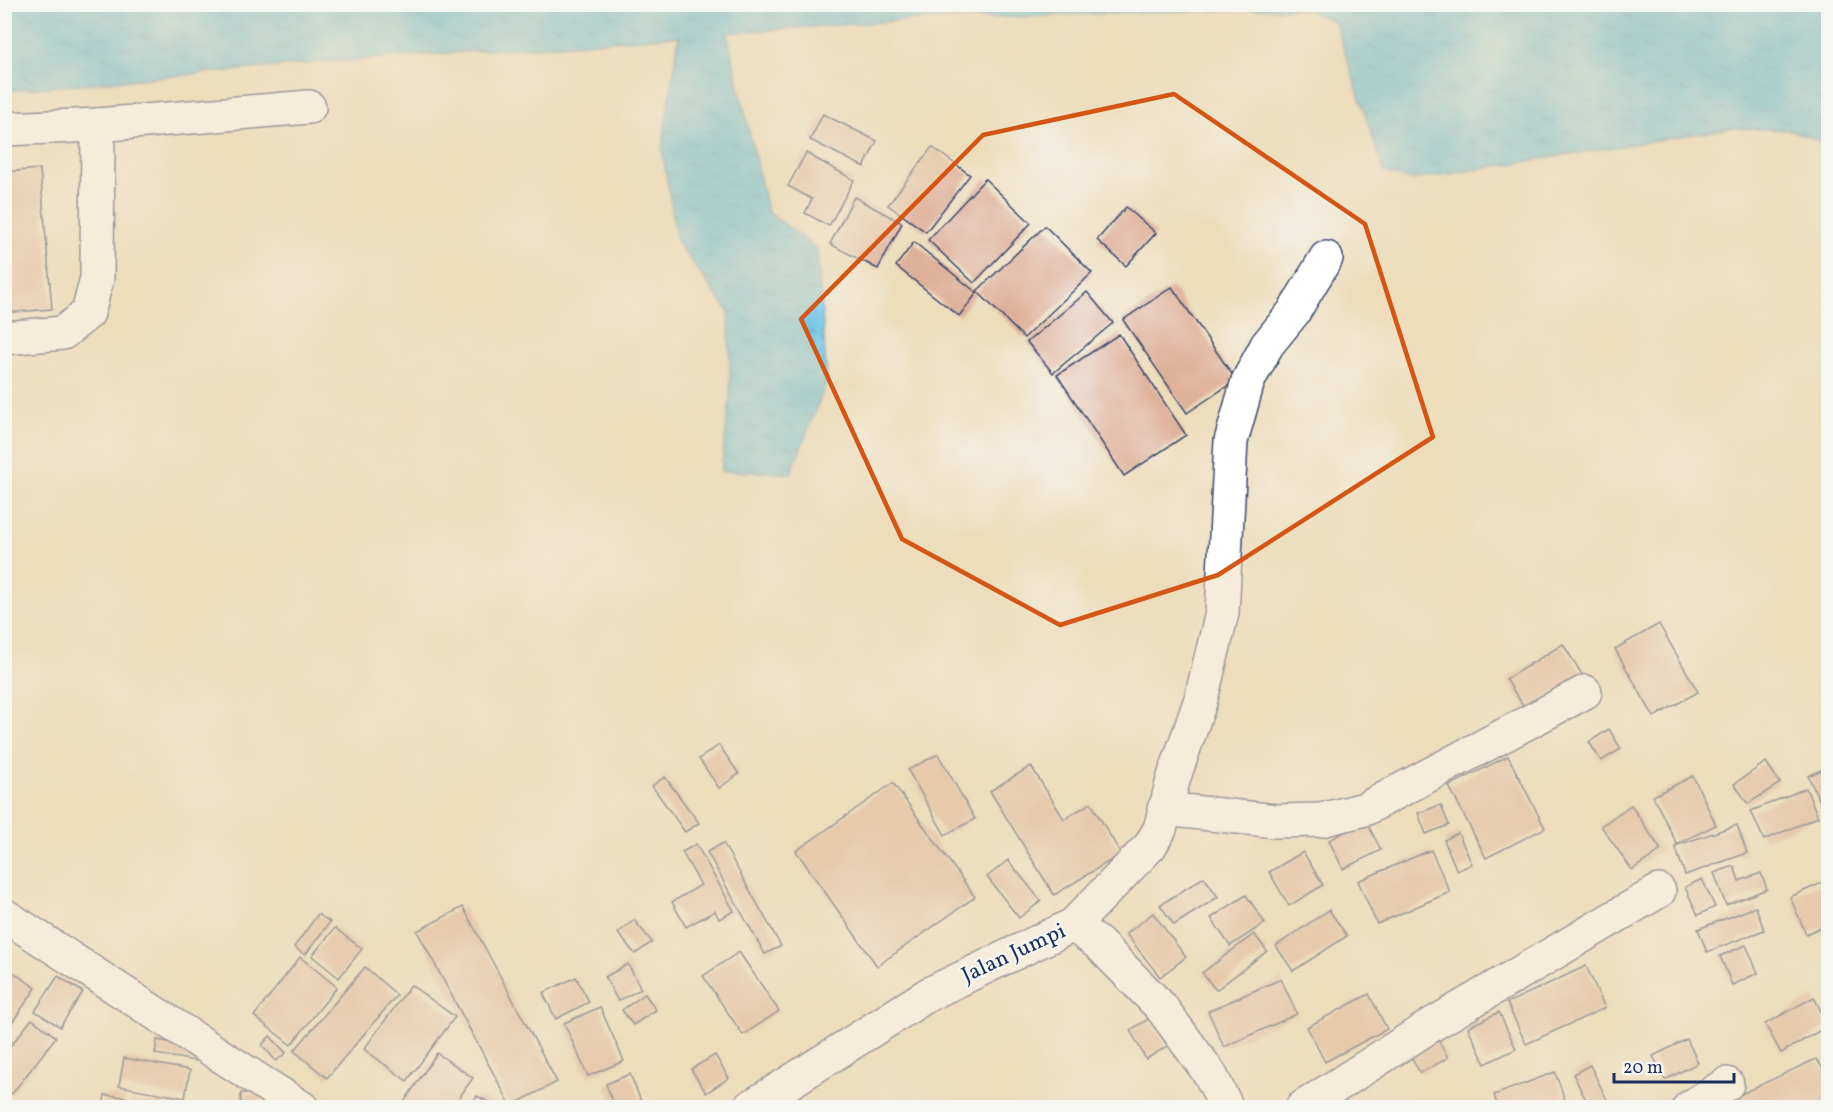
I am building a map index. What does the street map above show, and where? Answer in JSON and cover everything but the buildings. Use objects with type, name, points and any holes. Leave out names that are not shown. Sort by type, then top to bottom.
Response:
[{"type":"street","points":[[4,129],[98,125],[309,107]]},
{"type":"street","points":[[4,338],[63,333],[88,313],[97,278],[98,125]]},
{"type":"street","points":[[1073,925],[1150,846],[1160,829],[1164,809],[1201,699],[1222,613],[1231,441],[1248,381],[1267,345],[1293,313],[1326,258]]},
{"type":"street","points":[[1164,809],[1276,821],[1321,820],[1365,809],[1585,692]]},
{"type":"street","points":[[1302,1107],[1433,1024],[1659,891]]},
{"type":"street","points":[[4,915],[302,1107]]},
{"type":"street","name":"Jalan Jumpi","points":[[749,1107],[929,994],[1073,925],[1099,944],[1161,1007],[1210,1074],[1227,1107]]},
{"type":"street","points":[[1689,1107],[1727,1084]]},
{"type":"highlighted area","points":[[1174,94],[1365,224],[1433,437],[1218,575],[1060,625],[902,539],[801,319],[983,135]]},
{"type":"water","points":[[5,4],[1828,5],[1828,144],[1790,130],[1732,128],[1411,180],[1384,172],[1335,22],[1301,8],[910,20],[727,33],[767,211],[817,249],[827,381],[791,473],[721,471],[730,399],[729,312],[677,242],[662,149],[679,36],[341,61],[5,91]]}]
